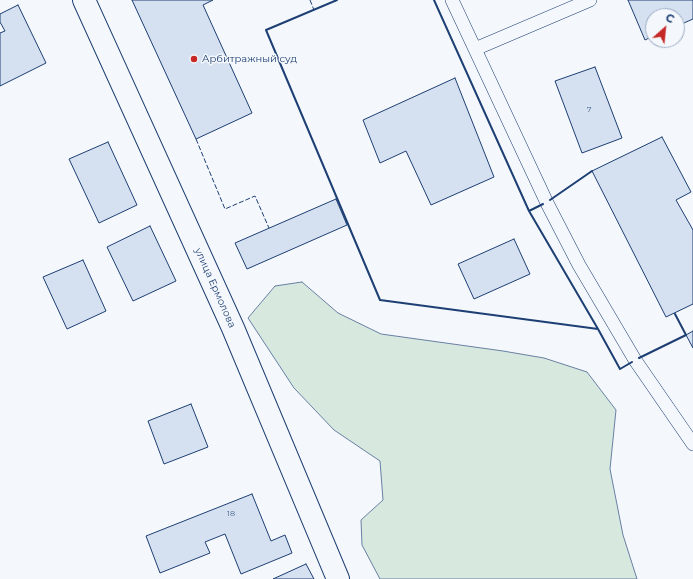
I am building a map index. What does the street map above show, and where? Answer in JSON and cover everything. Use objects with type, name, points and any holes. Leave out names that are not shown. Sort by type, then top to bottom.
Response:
[{"type":"street","name":"улица Ермолова","points":[[84,0],[233,328],[338,579]]},
{"type":"lane","points":[[452,0],[547,202],[579,265],[635,360],[693,444]]},
{"type":"lane","points":[[475,49],[590,0]]},
{"type":"shaded area","points":[[302,282],[338,313],[381,334],[544,358],[587,372],[616,410],[610,469],[623,535],[637,579],[380,579],[362,545],[361,520],[383,500],[380,461],[334,430],[294,388],[248,318],[275,286]]},
{"type":"building","name":"Арбитражный суд","points":[[132,0],[213,0],[203,5],[252,113],[196,139]]},
{"type":"building","points":[[628,0],[693,0],[693,19],[685,22],[685,8],[645,8],[645,40]]},
{"type":"building","points":[[18,5],[46,63],[0,86],[0,33],[5,31],[0,22],[0,14]]},
{"type":"building","points":[[595,67],[622,138],[582,153],[555,81]]},
{"type":"building","points":[[455,78],[494,177],[431,205],[406,151],[380,163],[363,120]]},
{"type":"building","points":[[662,137],[691,192],[676,200],[693,230],[693,304],[666,317],[592,171]]},
{"type":"building","points":[[108,142],[137,205],[99,223],[69,159]]},
{"type":"building","points":[[336,199],[347,225],[247,269],[235,243]]},
{"type":"building","points":[[150,226],[176,281],[133,301],[107,247]]},
{"type":"building","points":[[514,239],[530,274],[474,299],[458,264]]},
{"type":"building","points":[[83,260],[106,311],[67,329],[43,277]]},
{"type":"building","points":[[693,331],[693,348],[686,335]]},
{"type":"building","points":[[191,404],[208,447],[164,464],[148,421]]},
{"type":"building","points":[[252,494],[271,541],[285,535],[292,553],[241,574],[225,534],[205,542],[210,553],[160,573],[146,536]]},
{"type":"building","points":[[306,564],[314,579],[273,579]]},
{"type":"fence","points":[[310,0],[314,10]]},
{"type":"fence","points":[[196,139],[225,209],[255,196],[269,228]]},
{"type":"wall","points":[[337,0],[266,30],[380,300],[598,329],[529,211],[434,0]]},
{"type":"wall","points":[[550,200],[592,171]]},
{"type":"wall","points":[[529,211],[543,204]]},
{"type":"wall","points":[[639,358],[686,335],[675,314]]},
{"type":"wall","points":[[598,329],[620,369],[632,362]]},
{"type":"place","name":"Арбитражный суд","points":[[194,59]]}]
